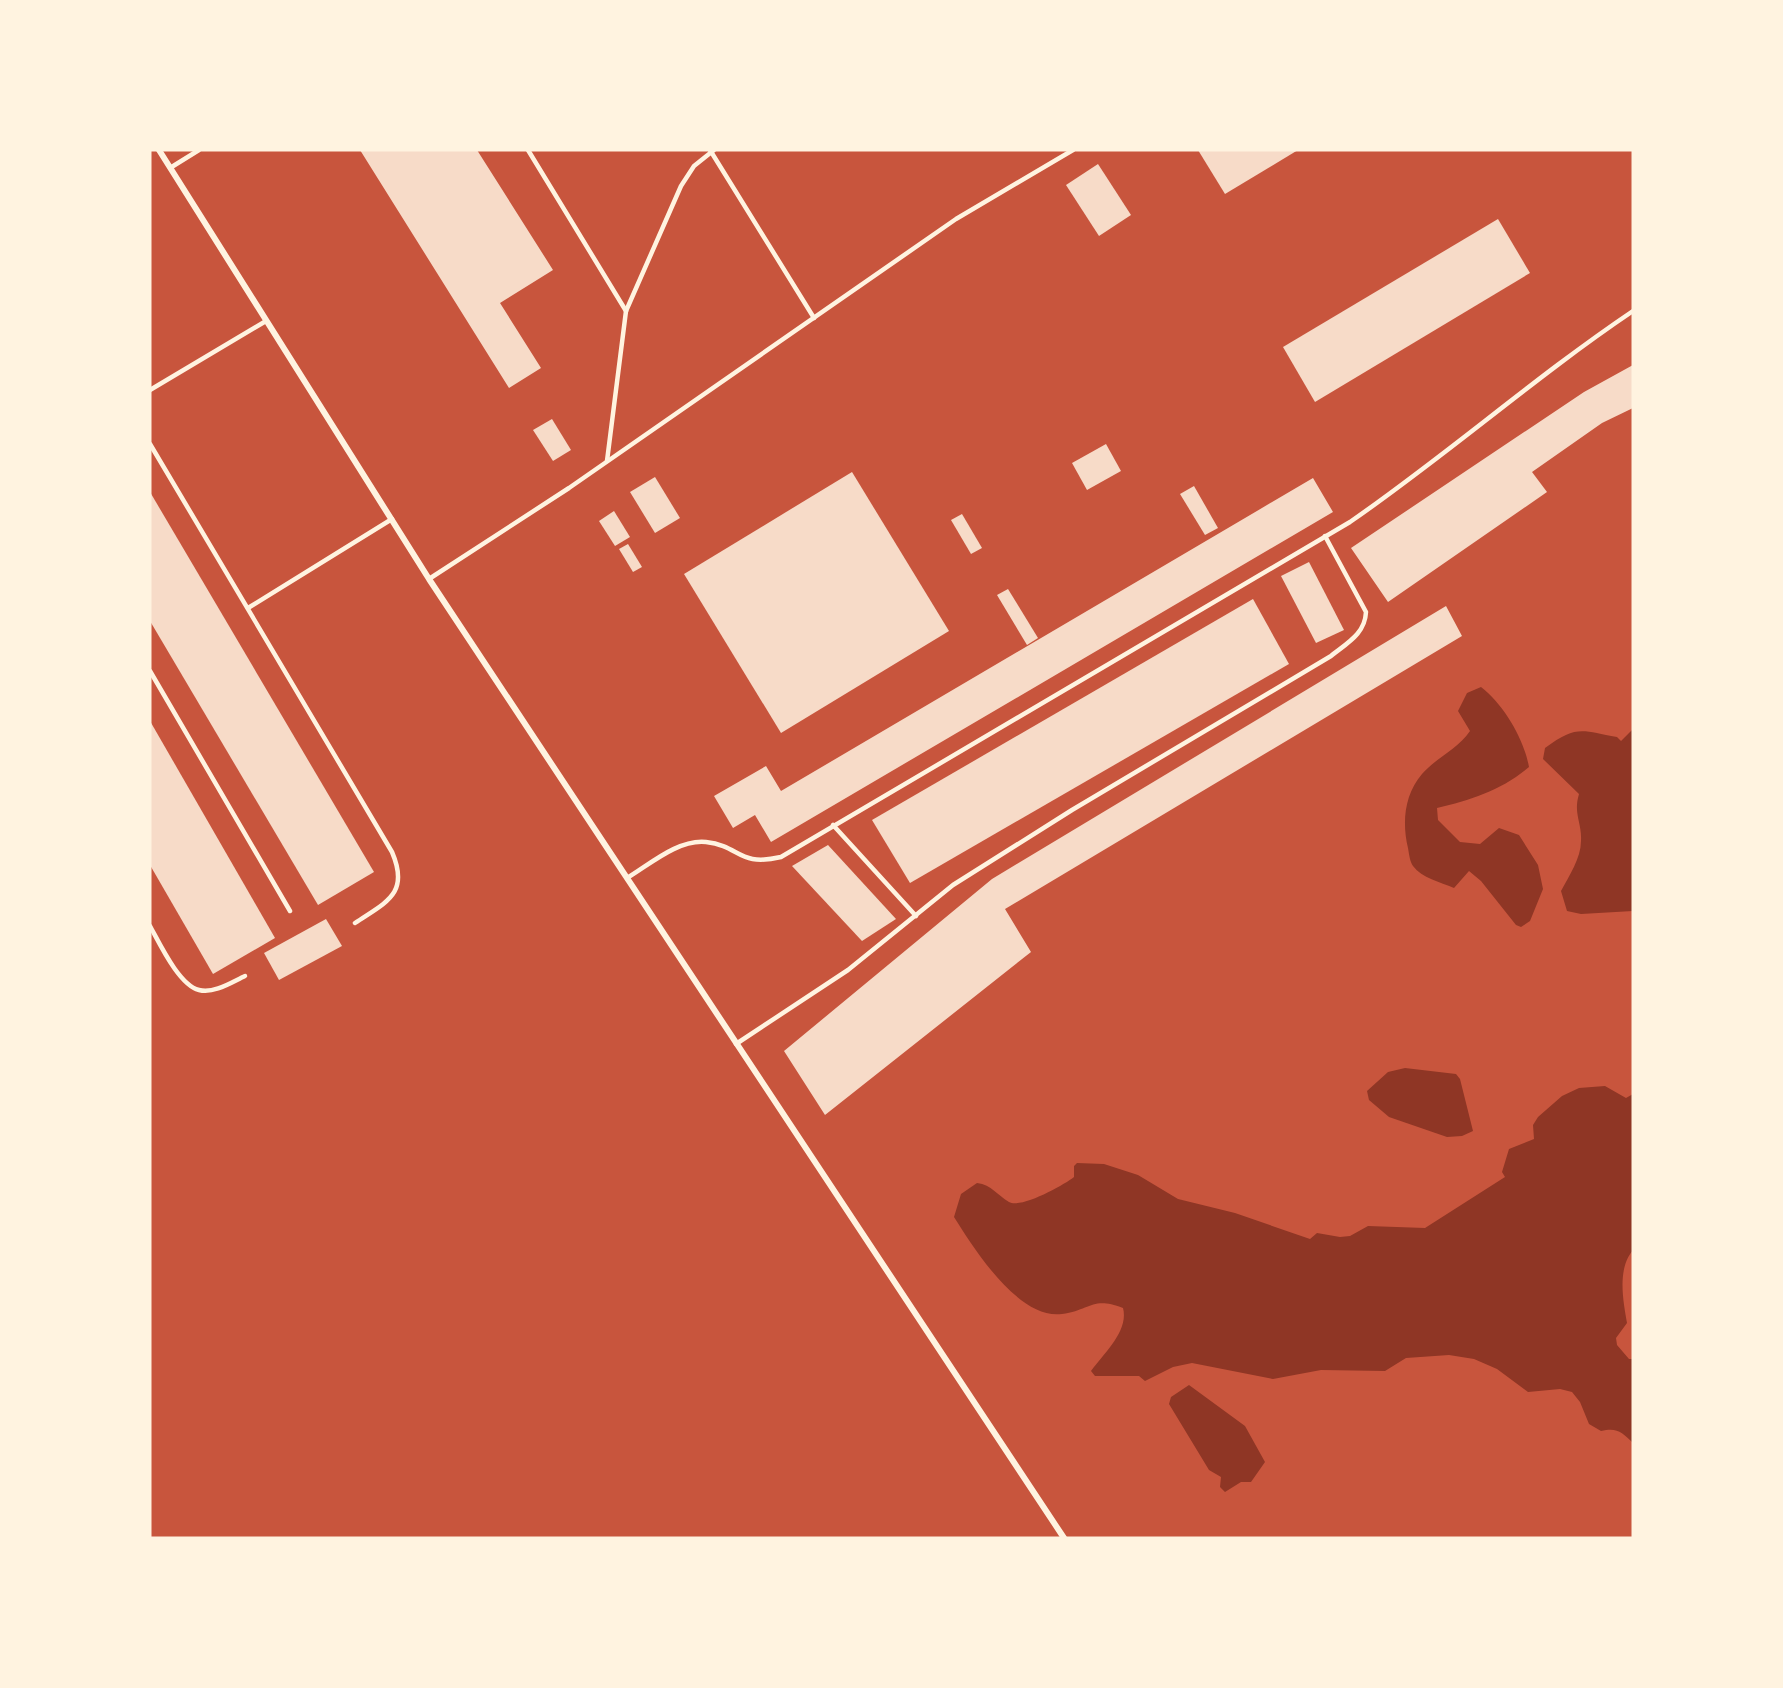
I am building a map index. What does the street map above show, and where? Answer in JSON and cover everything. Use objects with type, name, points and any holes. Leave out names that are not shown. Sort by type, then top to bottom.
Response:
[{"type":"street","points":[[159,150],[429,579],[1064,1538]]},
{"type":"lane","points":[[170,168],[200,150]]},
{"type":"lane","points":[[528,150],[626,311]]},
{"type":"lane","points":[[429,579],[608,461],[956,219],[1073,150]]},
{"type":"lane","points":[[608,461],[626,311],[681,186],[694,166],[711,151],[814,318]]},
{"type":"lane","points":[[627,878],[682,845],[704,842],[721,846],[744,858],[761,861],[781,856],[1325,536],[1400,488],[1520,393],[1633,311]]},
{"type":"lane","points":[[150,390],[266,321]]},
{"type":"lane","points":[[150,444],[392,852],[399,868],[399,886],[390,899],[355,923]]},
{"type":"lane","points":[[248,608],[392,519]]},
{"type":"lane","points":[[736,1044],[848,970],[953,885],[1053,822],[1331,656],[1353,639],[1366,625],[1366,612],[1325,536]]},
{"type":"lane","points":[[150,671],[290,911]]},
{"type":"lane","points":[[833,825],[916,916]]},
{"type":"lane","points":[[150,926],[171,964],[187,983],[200,990],[216,989],[245,976]]},
{"type":"shaded area","points":[[1481,687],[1498,703],[1512,723],[1523,745],[1529,767],[1508,782],[1486,793],[1437,808],[1438,820],[1460,842],[1480,844],[1499,828],[1519,835],[1538,865],[1543,889],[1530,921],[1521,927],[1516,925],[1481,881],[1469,871],[1454,888],[1421,874],[1411,862],[1406,839],[1405,819],[1411,791],[1422,774],[1460,743],[1470,731],[1458,711],[1467,693]]},
{"type":"shaded area","points":[[1633,729],[1633,911],[1581,914],[1567,911],[1561,891],[1579,854],[1581,834],[1577,801],[1579,794],[1543,759],[1545,748],[1564,736],[1579,731],[1617,737],[1621,741]]},
{"type":"shaded area","points":[[1405,1068],[1456,1074],[1460,1079],[1473,1131],[1462,1136],[1447,1137],[1389,1117],[1369,1100],[1367,1091],[1388,1072]]},
{"type":"shaded area","points":[[1605,1086],[1626,1098],[1633,1094],[1633,1250],[1625,1266],[1622,1285],[1627,1323],[1616,1338],[1617,1345],[1629,1359],[1633,1359],[1633,1443],[1619,1431],[1601,1431],[1589,1424],[1580,1402],[1572,1392],[1560,1389],[1528,1392],[1497,1369],[1474,1359],[1449,1355],[1406,1358],[1385,1371],[1321,1370],[1273,1379],[1192,1363],[1173,1367],[1145,1381],[1139,1376],[1095,1376],[1091,1371],[1119,1333],[1124,1317],[1123,1308],[1104,1303],[1062,1314],[1046,1313],[1030,1306],[999,1280],[954,1217],[961,1194],[977,1183],[991,1188],[1009,1202],[1023,1202],[1052,1190],[1074,1177],[1074,1166],[1077,1163],[1104,1164],[1138,1175],[1178,1199],[1235,1213],[1310,1239],[1317,1233],[1340,1237],[1350,1236],[1368,1226],[1425,1228],[1505,1177],[1502,1172],[1509,1149],[1534,1139],[1533,1125],[1538,1117],[1562,1096],[1579,1088]]},
{"type":"shaded area","points":[[1189,1385],[1245,1426],[1265,1462],[1251,1482],[1241,1482],[1225,1492],[1220,1487],[1221,1477],[1209,1470],[1169,1404],[1171,1397]]},
{"type":"building","points":[[360,150],[477,150],[553,270],[500,303],[541,368],[509,388]]},
{"type":"building","points":[[1198,150],[1298,150],[1225,194]]},
{"type":"building","points":[[1098,164],[1131,215],[1099,236],[1066,185]]},
{"type":"building","points":[[1498,219],[1530,273],[1315,402],[1283,347]]},
{"type":"building","points":[[1633,365],[1633,408],[1602,423],[1532,472],[1547,492],[1388,602],[1351,548],[1584,392]]},
{"type":"building","points":[[552,419],[571,450],[553,461],[533,430]]},
{"type":"building","points":[[1106,444],[1121,471],[1087,490],[1072,463]]},
{"type":"building","points":[[852,472],[949,631],[781,733],[684,574]]},
{"type":"building","points":[[655,477],[680,518],[655,533],[630,492]]},
{"type":"building","points":[[1313,478],[1333,512],[771,842],[755,815],[733,828],[714,796],[766,766],[781,791]]},
{"type":"building","points":[[1194,486],[1218,528],[1205,535],[1180,494]]},
{"type":"building","points":[[150,492],[374,872],[318,905],[150,621]]},
{"type":"building","points":[[614,511],[630,537],[615,546],[599,521]]},
{"type":"building","points":[[962,514],[982,548],[971,554],[951,520]]},
{"type":"building","points":[[628,544],[642,567],[633,572],[619,549]]},
{"type":"building","points":[[1309,562],[1344,630],[1316,643],[1281,576]]},
{"type":"building","points":[[1008,589],[1038,638],[1027,645],[997,595]]},
{"type":"building","points":[[1253,599],[1289,664],[910,883],[872,820]]},
{"type":"building","points":[[1446,606],[1462,636],[1005,909],[1031,952],[825,1115],[784,1051],[992,879]]},
{"type":"building","points":[[150,721],[275,938],[213,974],[150,865]]},
{"type":"building","points":[[828,845],[896,919],[862,941],[792,866]]},
{"type":"building","points":[[326,919],[342,946],[279,980],[264,953]]}]
